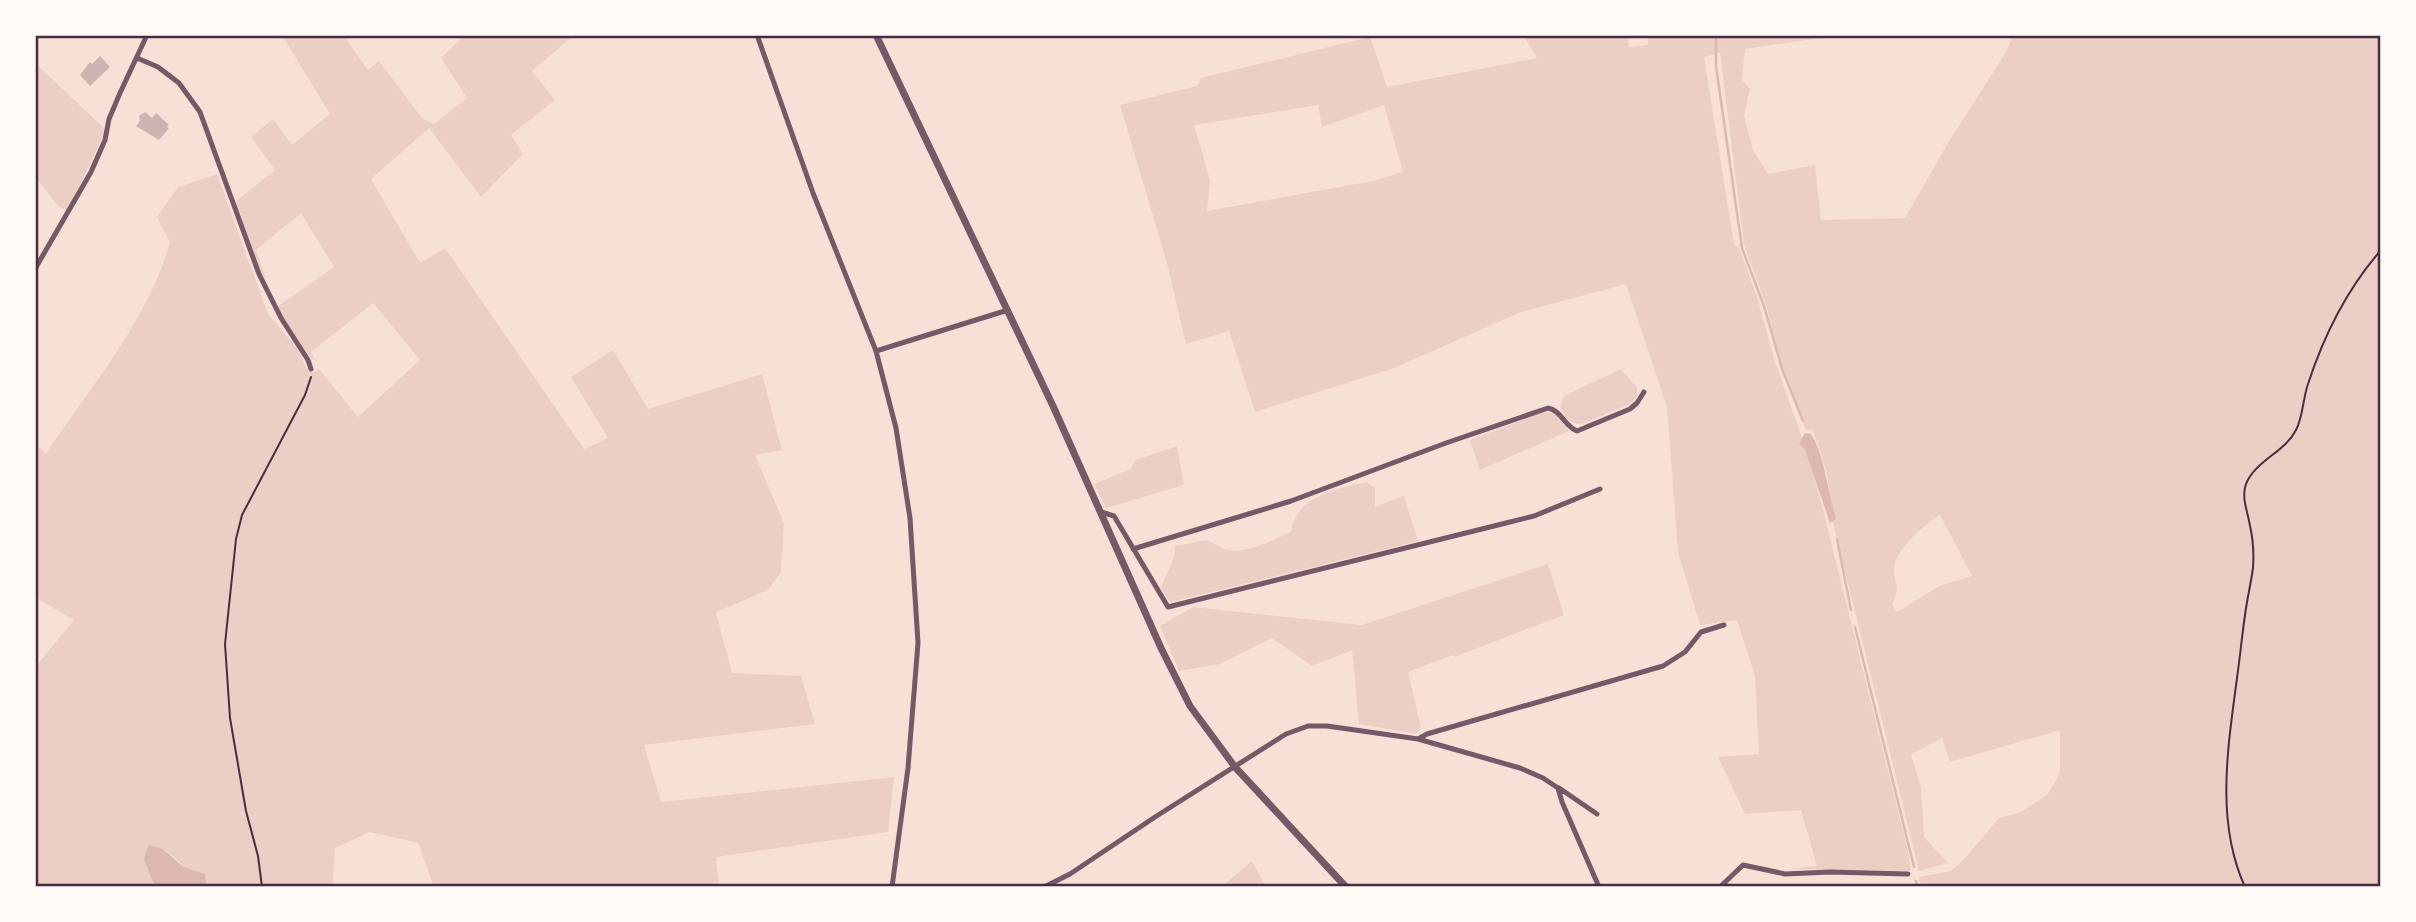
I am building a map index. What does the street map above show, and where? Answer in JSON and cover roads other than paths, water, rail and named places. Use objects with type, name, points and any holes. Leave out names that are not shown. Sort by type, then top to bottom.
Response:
[{"type":"street","points":[[35,270],[91,172],[105,140],[109,119],[148,35]]},
{"type":"street","points":[[757,35],[813,192],[876,351],[896,428],[910,517],[918,643],[908,768],[892,887]]},
{"type":"street","points":[[876,35],[1008,310],[1183,693],[1197,717],[1235,767],[1346,887]]},
{"type":"street","points":[[137,58],[158,67],[179,83],[194,100],[205,122],[259,274],[311,369]]},
{"type":"street","points":[[876,351],[1008,310]]},
{"type":"street","points":[[1133,549],[1291,501],[1420,452],[1548,408],[1557,410],[1570,428],[1577,431],[1630,409],[1644,392]]},
{"type":"street","points":[[1101,512],[1114,516],[1168,607],[1534,516],[1600,489]]},
{"type":"street","points":[[1418,739],[1427,734],[1663,666],[1685,652],[1700,632],[1724,625]]},
{"type":"street","points":[[1044,887],[1070,874],[1286,734],[1308,726],[1418,739],[1520,768],[1544,778],[1597,814]]},
{"type":"street","points":[[1558,788],[1599,887]]},
{"type":"street","points":[[1720,887],[1742,865],[1784,874],[1908,874]]},
{"type":"waterway","points":[[1716,35],[1716,66],[1742,248],[1764,306],[1782,369],[1803,421]]},
{"type":"waterway","points":[[1837,539],[1851,610]]},
{"type":"waterway","points":[[1855,627],[1914,867]]},
{"type":"waterway","points":[[1916,881],[1917,887]]}]
